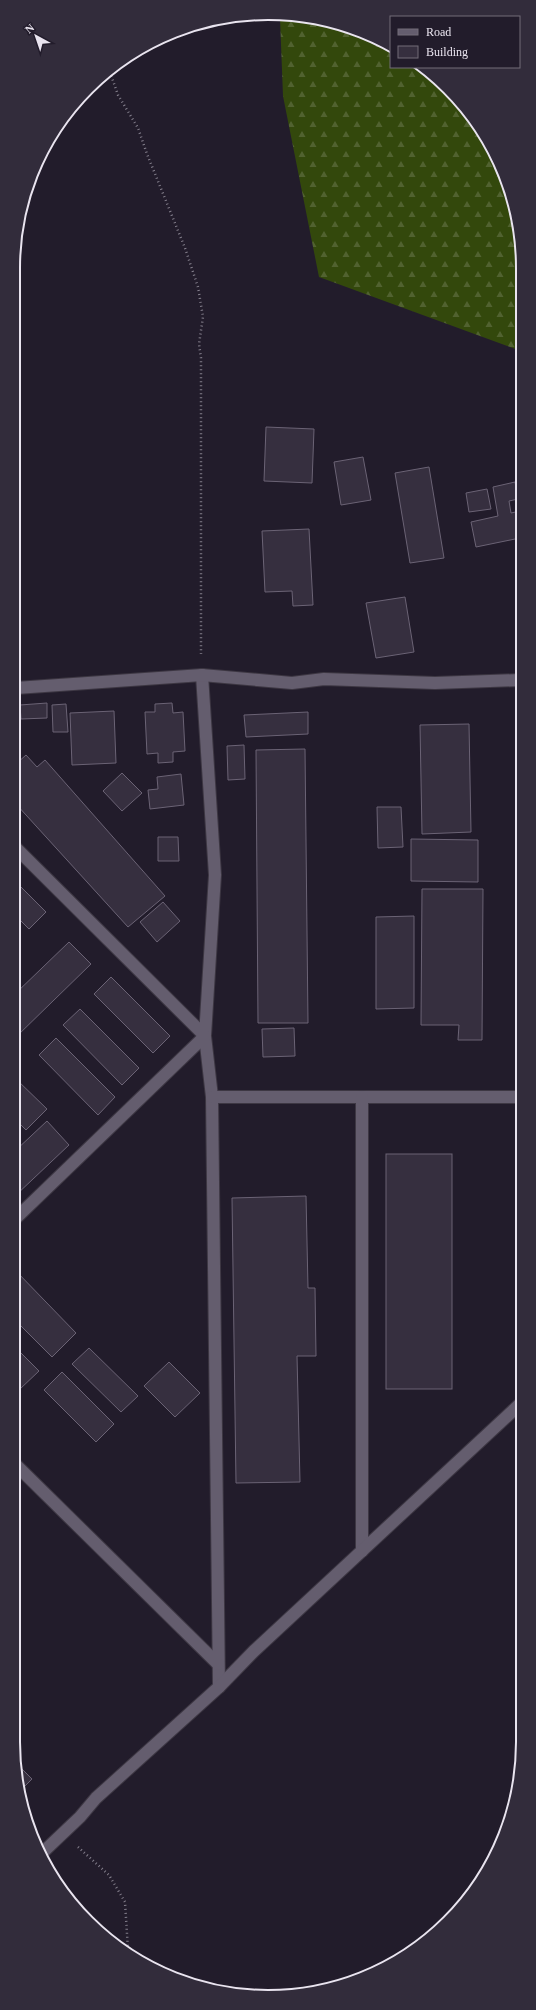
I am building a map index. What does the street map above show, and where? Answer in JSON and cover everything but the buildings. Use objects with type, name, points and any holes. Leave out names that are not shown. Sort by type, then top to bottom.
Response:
[{"type":"street","points":[[202,675],[215,875],[206,1036],[212,1097],[219,1687]]},
{"type":"street","points":[[20,688],[202,675],[292,683],[324,679],[435,683],[516,680]]},
{"type":"street","points":[[20,852],[206,1036]]},
{"type":"street","points":[[20,1214],[206,1036]]},
{"type":"street","points":[[212,1097],[516,1097]]},
{"type":"street","points":[[362,1097],[362,1551]]},
{"type":"street","points":[[45,1850],[80,1818],[96,1798],[219,1687],[254,1651],[516,1408]]},
{"type":"street","points":[[20,1469],[218,1664]]},
{"type":"path","points":[[111,76],[118,95],[138,128],[185,248],[198,287],[203,317],[199,344],[202,675]]},
{"type":"path","points":[[63,1833],[109,1875],[125,1902],[128,1946]]},
{"type":"green space","points":[[280,21],[300,22],[332,28],[378,46],[390,52],[390,68],[415,68],[432,82],[454,104],[465,117],[483,144],[497,173],[508,204],[514,236],[516,268],[516,349],[319,277],[283,96]]}]
